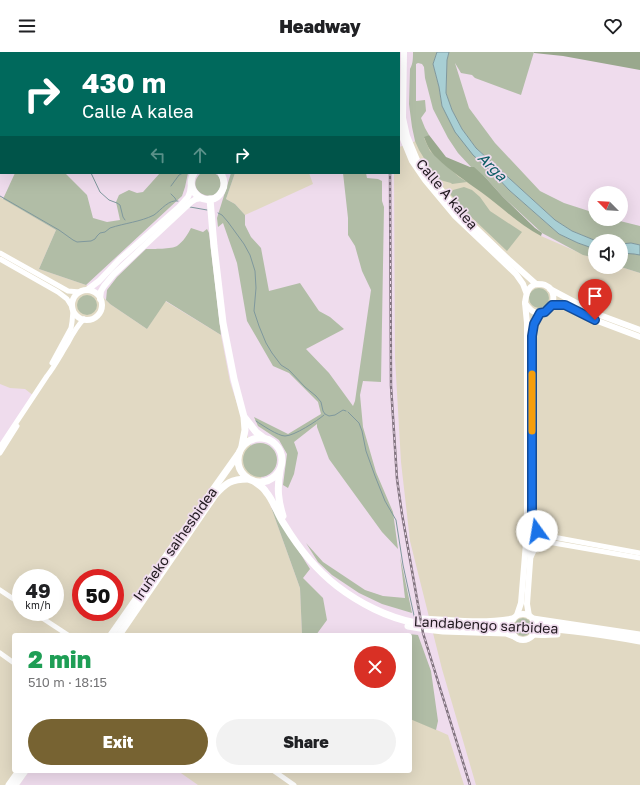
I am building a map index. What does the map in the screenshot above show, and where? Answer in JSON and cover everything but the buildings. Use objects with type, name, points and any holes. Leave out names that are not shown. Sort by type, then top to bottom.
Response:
[{"type":"highway","points":[[193,174],[191,182],[194,192],[197,196],[210,199],[216,198],[223,189],[224,178],[222,174]]},
{"type":"highway","name":"Iruñeko saihesbidea","points":[[112,633],[241,450],[245,430],[244,417],[234,379],[223,322],[210,199]]},
{"type":"highway","name":"Iruñeko saihesbidea","points":[[244,417],[256,432],[264,438]]},
{"type":"highway","points":[[264,438],[274,443],[279,448],[282,455],[282,462],[280,470],[276,476],[270,480],[262,482],[251,480],[242,474],[239,468],[238,460],[241,450],[250,440],[264,438]]},
{"type":"highway","name":"Landabengo sarbidea","points":[[280,470],[278,498],[282,514],[291,535]]},
{"type":"highway","name":"Iruñeko saihesbidea","points":[[120,633],[215,495],[227,483],[240,479],[251,480]]},
{"type":"highway","name":"Landabengo sarbidea","points":[[251,480],[266,491],[291,535],[305,555],[325,576],[357,600],[399,619],[433,625],[541,628],[580,631],[640,640]]},
{"type":"highway","points":[[357,600],[369,609],[399,619]]},
{"type":"highway","points":[[433,625],[496,621],[515,617]]},
{"type":"highway","points":[[531,617],[640,635]]},
{"type":"highway","points":[[433,625],[506,633],[514,636]]},
{"type":"highway","points":[[533,634],[582,636],[640,645]]},
{"type":"highway","points":[[9,785],[18,773]]},
{"type":"highway","points":[[15,785],[24,773]]},
{"type":"main road","name":"Calle A kalea","points":[[400,69],[402,54]]},
{"type":"main road","name":"Calle A kalea","points":[[402,54],[403,118],[407,136],[416,160],[460,213],[536,284]]},
{"type":"main road","name":"Calle A kalea","points":[[400,122],[403,139],[412,161],[425,180],[455,216],[516,274],[523,284],[526,292]]},
{"type":"main road","points":[[191,182],[188,197],[178,207],[119,260],[99,281],[87,290],[76,295],[72,303],[73,309],[78,316],[84,319],[92,319],[98,314],[101,307],[101,291],[121,266],[191,202],[202,198]]},
{"type":"main road","points":[[536,526],[534,524],[530,524],[530,531],[530,560],[527,604],[535,624],[535,630],[533,634],[524,639],[514,636],[510,628],[521,603],[530,531],[526,292],[533,285],[545,284],[550,289],[597,314],[640,330]]},
{"type":"main road","points":[[525,303],[529,309],[534,312],[545,312],[552,305],[554,300],[550,289]]},
{"type":"main road","points":[[87,290],[95,293],[100,299]]},
{"type":"main road","points":[[552,305],[565,305],[595,320],[640,337]]},
{"type":"main road","points":[[530,531],[537,531],[532,514],[532,336],[534,324],[540,313]]},
{"type":"main road","points":[[515,617],[526,614],[531,617]]},
{"type":"street","points":[[0,253],[68,291],[80,292]]},
{"type":"street","points":[[0,259],[58,292],[70,302],[73,309],[70,328],[47,376]]},
{"type":"street","points":[[0,447],[54,366],[75,330],[84,319]]},
{"type":"street","points":[[0,453],[14,433],[20,421],[21,415]]},
{"type":"street","points":[[536,526],[552,537],[640,553]]},
{"type":"street","points":[[530,531],[538,538],[548,542],[640,558]]},
{"type":"street","points":[[530,560],[533,552],[544,543],[548,542]]},
{"type":"street","points":[[0,590],[12,598]]},
{"type":"street","points":[[47,621],[65,633]]},
{"type":"street","points":[[0,653],[12,662]]},
{"type":"street","points":[[277,773],[294,785]]},
{"type":"shaded area","points":[[413,52],[437,52],[433,64],[442,106],[496,176],[509,190],[559,234],[588,247],[588,256],[542,233],[503,197],[485,177],[471,167],[458,153],[448,138],[433,109],[425,78],[424,67],[422,64],[418,63],[416,64],[416,101],[425,100],[426,111],[421,118],[429,135],[424,138],[430,151],[459,177],[467,182],[452,184],[440,180],[430,168],[415,141],[409,104],[410,69]]},
{"type":"shaded area","points":[[449,52],[534,52],[521,95],[475,78],[472,75],[461,73],[455,63],[469,108],[495,143],[540,191],[564,203],[588,211],[588,226],[628,226],[628,223],[640,226],[640,245],[628,243],[628,234],[588,234],[588,238],[572,231],[555,220],[476,148],[462,129],[452,110],[446,93],[447,60]]},
{"type":"shaded area","points":[[640,52],[640,70],[563,56],[534,53]]},
{"type":"shaded area","points":[[429,135],[446,157],[470,167],[474,167],[503,197],[542,233],[541,236],[518,221],[442,163],[432,153],[428,146],[424,137]]},
{"type":"shaded area","points":[[424,137],[437,159],[541,236],[588,256],[588,274],[628,274],[628,269],[640,273],[640,785],[476,785],[442,669],[410,541],[401,462],[395,358],[394,174],[400,174],[400,147]]},
{"type":"shaded area","points":[[15,174],[66,174],[87,195],[93,218],[107,222],[120,220],[116,202],[119,195],[129,190],[137,193],[143,192],[159,174],[188,174],[182,196],[86,285],[39,269],[56,230],[3,199]]},
{"type":"shaded area","points":[[200,174],[214,174],[219,176],[221,186],[212,196],[206,195],[197,190],[195,185],[196,179]]},
{"type":"shaded area","points":[[231,174],[235,174],[226,199],[235,204],[245,215],[245,225],[251,237],[261,248],[269,291],[300,283],[319,311],[330,317],[344,329],[306,349],[329,373],[353,406],[355,401],[371,290],[362,271],[355,246],[348,235],[348,218],[343,174],[366,174],[367,178],[382,181],[382,201],[384,207],[381,382],[363,381],[360,395],[363,427],[376,472],[393,512],[398,549],[382,532],[329,459],[317,424],[294,442],[298,453],[294,474],[288,488],[283,485],[287,454],[279,440],[258,426],[254,417],[288,434],[321,414],[318,402],[289,373],[273,366],[247,321],[237,263],[223,223],[218,227],[217,218]]},
{"type":"shaded area","points":[[235,174],[309,174],[313,184],[245,215],[235,204],[226,199]]},
{"type":"shaded area","points":[[464,187],[472,190],[480,197],[490,211],[522,232],[507,251],[466,212],[450,194],[453,190]]},
{"type":"shaded area","points":[[0,197],[56,230],[39,269],[86,285],[98,292],[110,304],[147,329],[165,301],[221,335],[230,382],[271,507],[300,588],[302,633],[12,633],[12,773],[28,773],[19,785],[0,785],[0,448],[34,396],[25,389],[10,388],[0,384]]},
{"type":"shaded area","points":[[191,228],[203,232],[207,229],[209,233],[221,335],[166,301],[147,329],[106,300],[107,290],[117,277],[146,249],[175,247],[183,240]]},
{"type":"shaded area","points":[[628,254],[640,255],[640,273],[628,269]]},
{"type":"shaded area","points":[[535,288],[543,288],[549,294],[549,302],[543,308],[535,308],[529,302],[529,294]]},
{"type":"shaded area","points":[[87,295],[94,298],[97,305],[94,312],[87,315],[80,312],[77,305],[80,298]]},
{"type":"shaded area","points":[[257,443],[263,443],[272,448],[276,454],[276,466],[272,472],[263,477],[257,477],[248,472],[243,463],[243,457],[248,448]]},
{"type":"shaded area","points":[[271,507],[310,569],[303,578],[323,598],[327,620],[317,633],[302,633],[300,588]]},
{"type":"shaded area","points":[[306,543],[323,562],[365,590],[383,596],[405,598],[400,556],[412,613],[382,604],[359,593],[332,575],[318,562]]},
{"type":"shaded area","points":[[523,618],[529,621],[532,627],[529,633],[523,636],[517,633],[514,627],[517,621]]},
{"type":"shaded area","points":[[412,634],[418,635],[431,671],[438,721],[436,730],[412,720]]},
{"type":"shaded area","points":[[412,719],[448,735],[464,785],[198,785],[181,773],[412,773]]},
{"type":"water","name":"Arga","points":[[437,52],[449,52],[447,60],[446,93],[452,110],[462,129],[476,148],[555,220],[572,231],[588,237],[588,247],[559,234],[509,190],[473,155],[455,132],[442,106],[433,64]]},
{"type":"water","points":[[628,243],[640,245],[640,255],[628,254]]},
{"type":"waterway","points":[[91,174],[100,192],[109,200],[120,205],[125,220]]},
{"type":"waterway","points":[[171,186],[181,174]]},
{"type":"waterway","points":[[171,194],[176,200]]},
{"type":"waterway","points":[[0,196],[77,242],[91,241],[100,233],[105,232],[110,228],[149,217],[154,215],[168,203],[178,201]]},
{"type":"waterway","points":[[190,207],[207,210]]},
{"type":"waterway","points":[[218,213],[228,222],[250,255],[255,271],[256,288],[254,311],[266,343],[272,353],[281,365],[289,370],[316,396],[321,402],[325,414],[329,416],[335,415],[343,410],[346,411]]},
{"type":"waterway","points":[[348,412],[359,423],[366,451],[375,476],[385,501],[396,520],[403,565],[415,620]]},
{"type":"waterway","points":[[256,421],[266,428],[285,436],[299,431],[324,415]]},
{"type":"railway","points":[[390,174],[391,386],[397,479],[423,633],[470,785]]},
{"type":"slow traffic","points":[[532,374],[532,431]]},
{"type":"route","points":[[537,531],[532,514],[532,336],[534,324],[540,313],[545,312],[552,305],[565,305],[595,320]]}]
